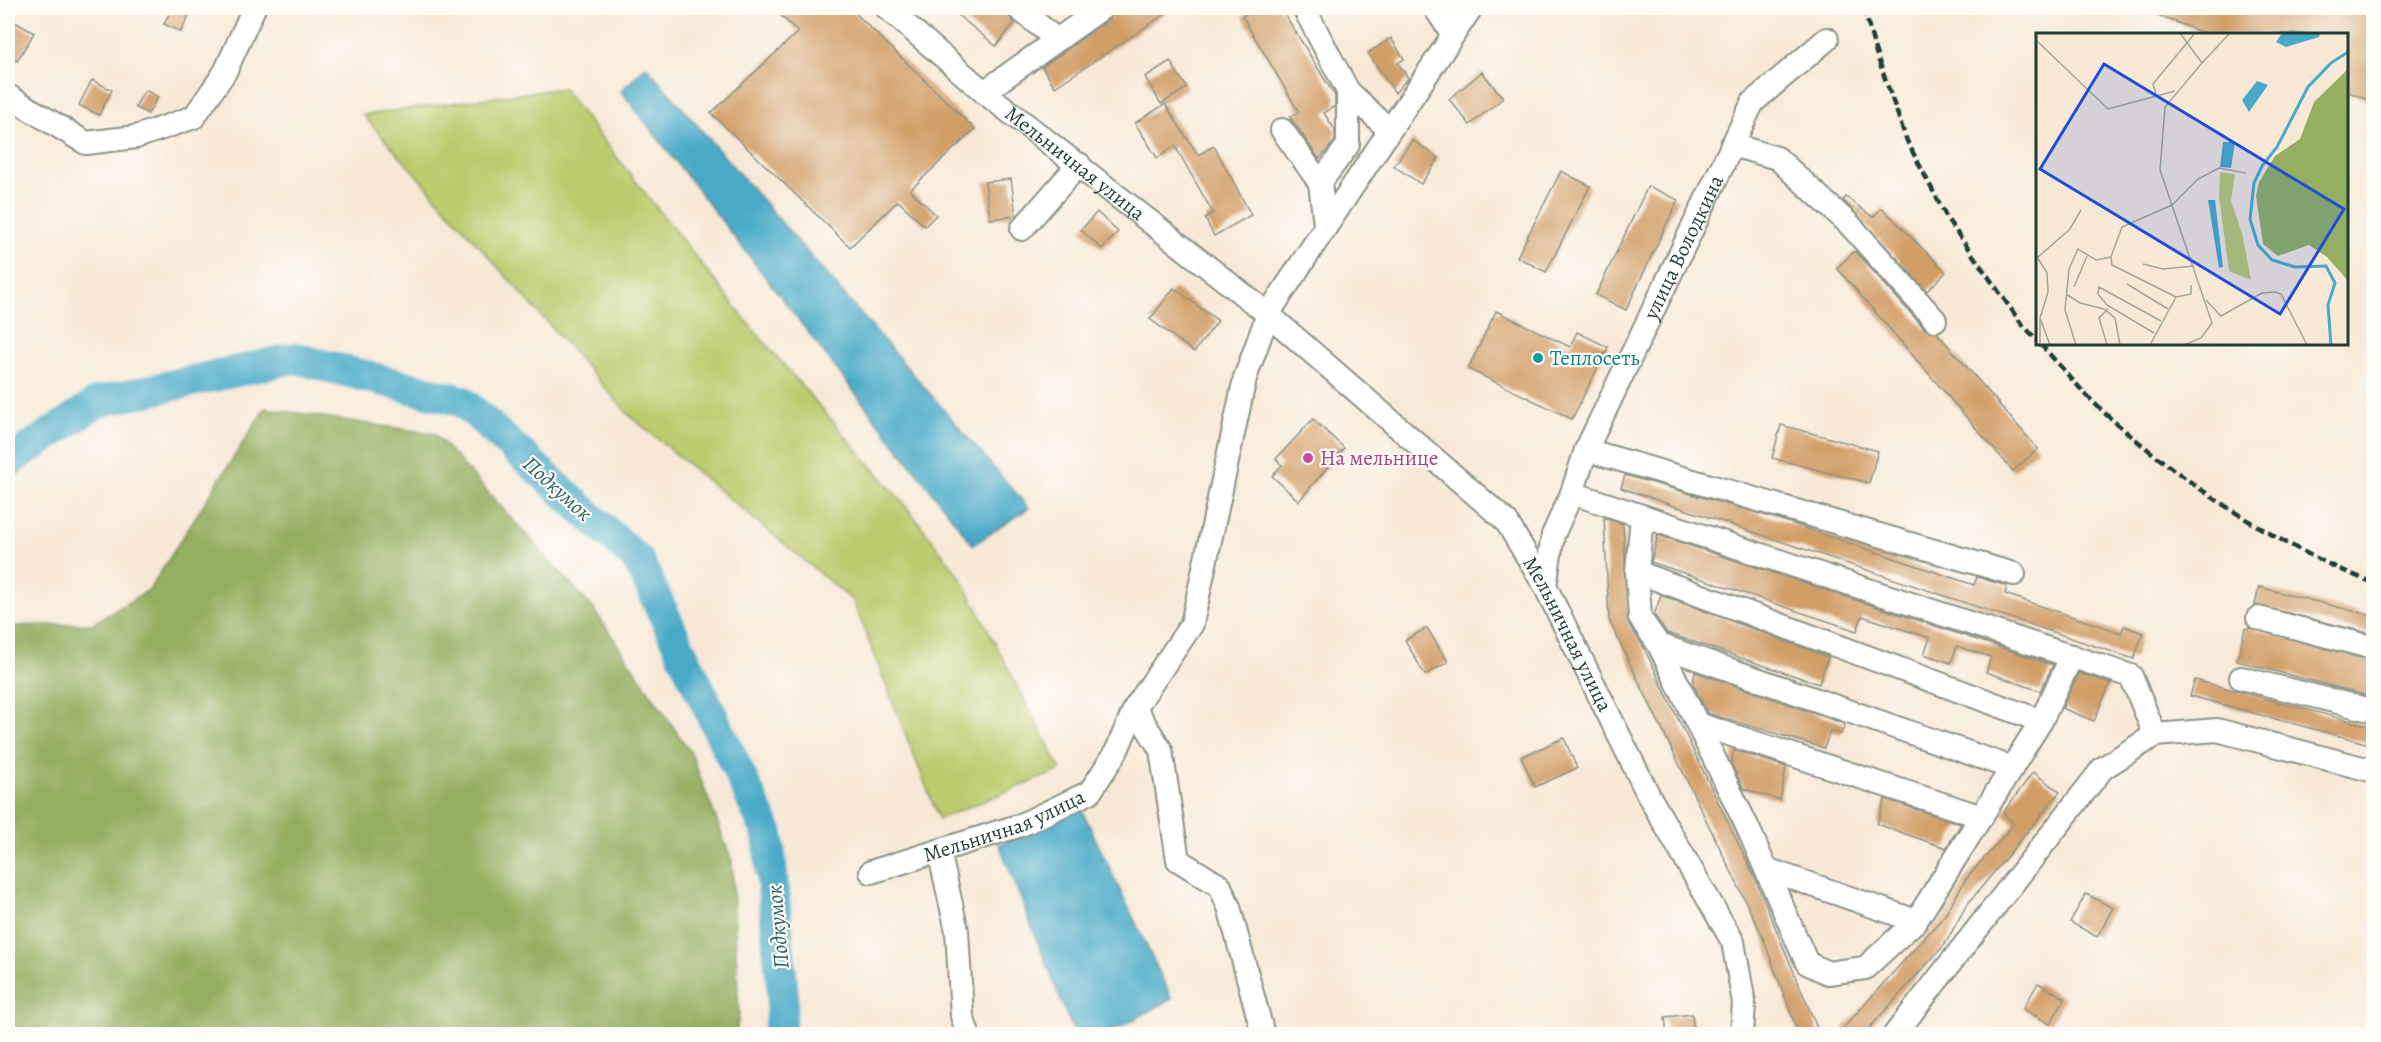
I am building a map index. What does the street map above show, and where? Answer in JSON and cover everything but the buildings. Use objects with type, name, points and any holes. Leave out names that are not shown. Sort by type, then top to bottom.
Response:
[{"type":"street","points":[[8,96],[86,143],[136,137],[184,121],[194,117],[225,72],[254,8]]},
{"type":"street","name":"Мельничная улица","points":[[887,8],[984,92],[1268,314],[1506,521],[1545,586],[1650,798],[1733,942],[1744,1004],[1742,1035]]},
{"type":"street","points":[[1018,8],[1057,40]]},
{"type":"street","points":[[984,92],[1102,8]]},
{"type":"street","points":[[1304,8],[1348,91],[1384,126]]},
{"type":"street","points":[[1435,8],[1453,35]]},
{"type":"street","name":"Мельничная улица","points":[[871,872],[1021,825],[1090,792],[1116,752],[1135,708],[1192,624],[1245,378],[1268,314],[1384,126],[1471,8]]},
{"type":"street","name":"улица Володкина","points":[[1545,586],[1553,535],[1572,492],[1586,450],[1753,102],[1827,39]]},
{"type":"street","points":[[1320,183],[1348,145],[1348,91]]},
{"type":"street","points":[[1348,135],[1384,126]]},
{"type":"street","points":[[1282,130],[1320,183],[1324,225]]},
{"type":"street","points":[[1732,145],[1777,158],[1850,225],[1935,320]]},
{"type":"street","points":[[1022,229],[1079,164]]},
{"type":"street","points":[[1586,450],[2014,574]]},
{"type":"street","points":[[1572,492],[2131,676],[2155,735]]},
{"type":"street","points":[[1642,516],[1637,572],[1640,618],[1659,645],[1698,724],[1747,826],[1807,963],[1828,973],[1865,968],[1916,921],[2041,721],[2072,656]]},
{"type":"street","points":[[1637,572],[2041,721]]},
{"type":"street","points":[[2258,618],[2373,648]]},
{"type":"street","points":[[1659,645],[2012,768]]},
{"type":"street","points":[[2241,678],[2373,711]]},
{"type":"street","points":[[1135,708],[1161,750],[1178,860],[1220,886],[1229,907],[1263,1035]]},
{"type":"street","points":[[1698,724],[1982,817]]},
{"type":"street","points":[[1895,1035],[2103,768],[2155,735],[2187,730],[2217,730],[2373,771]]},
{"type":"street","points":[[939,851],[957,931],[962,1016],[968,1035]]},
{"type":"street","points":[[1769,870],[1916,921]]},
{"type":"green space","points":[[562,88],[752,328],[910,511],[961,578],[1061,770],[939,819],[853,601],[631,417],[363,115]]},
{"type":"green space","points":[[265,408],[435,434],[592,607],[691,753],[732,861],[739,1014],[736,1034],[8,1034],[8,626],[92,624],[149,590]]},
{"type":"water","points":[[646,66],[1029,508],[973,545],[621,91]]},
{"type":"water","points":[[1080,806],[1172,999],[1107,1034],[1074,1034],[999,844]]},
{"type":"waterway","name":"Подкумок","points":[[8,462],[98,402],[295,358],[462,401],[638,560],[768,834],[783,996],[779,1034]]},
{"type":"railway","points":[[1864,8],[1875,50],[1907,141],[1948,220],[2021,323],[2036,339]]},
{"type":"railway","points":[[2041,345],[2109,417],[2201,490],[2302,551],[2374,583]]},
{"type":"place","name":"Теплосеть","points":[[1538,358]]},
{"type":"place","name":"На мельнице","points":[[1308,458]]}]
